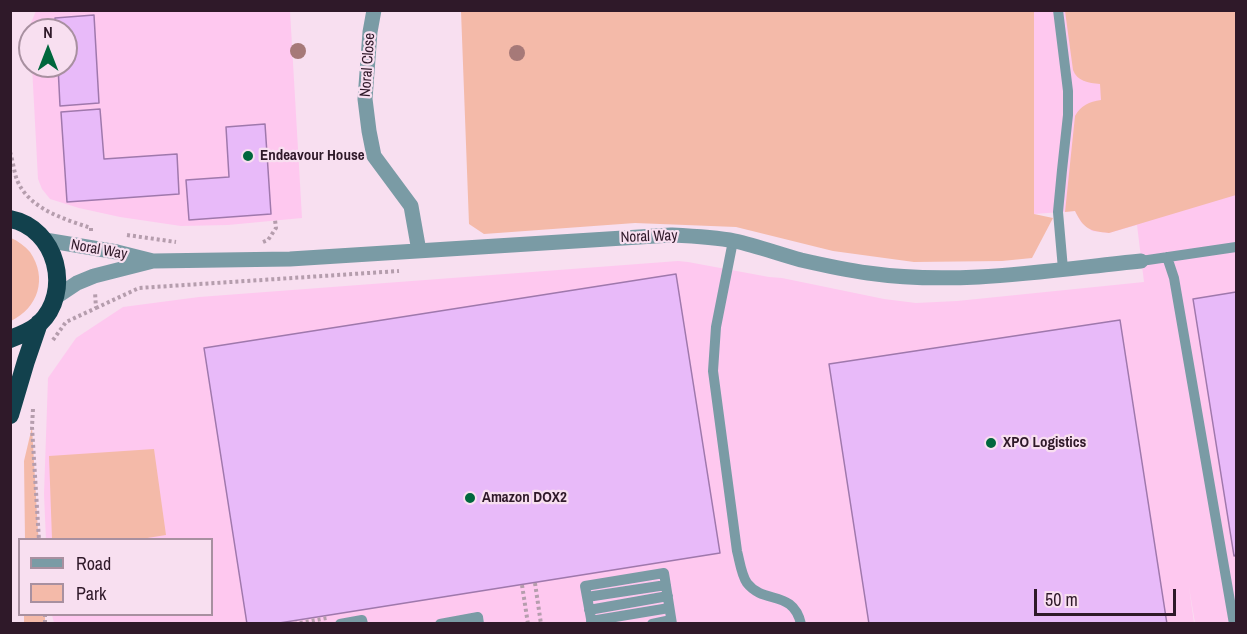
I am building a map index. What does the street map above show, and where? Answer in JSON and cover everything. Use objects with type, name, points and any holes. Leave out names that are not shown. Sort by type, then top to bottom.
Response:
[{"type":"highway","points":[[10,339],[26,333],[49,311],[56,297],[58,277],[54,258],[45,240],[31,228],[12,218]]},
{"type":"highway","points":[[10,415],[39,323]]},
{"type":"street","name":"Noral Close","points":[[374,10],[365,99],[369,131],[374,156],[411,206],[419,251]]},
{"type":"street","name":"Noral Way","points":[[56,297],[77,283],[94,276],[153,261],[290,259],[671,235],[733,241],[833,267],[910,277],[1010,275],[1141,261]]},
{"type":"street","name":"Noral Way","points":[[45,240],[117,252],[153,261]]},
{"type":"lane","points":[[1058,10],[1068,91],[1068,115],[1058,212],[1063,269]]},
{"type":"lane","points":[[733,241],[716,327],[713,371],[737,551],[742,575],[747,583],[755,591],[789,602],[799,613],[801,624]]},
{"type":"lane","points":[[1141,261],[1236,247]]},
{"type":"lane","points":[[1167,257],[1174,278],[1234,624]]},
{"type":"lane","points":[[652,624],[672,622],[664,573],[585,586],[591,618],[668,602]]},
{"type":"lane","points":[[440,624],[478,617],[479,624]]},
{"type":"lane","points":[[340,624],[363,620],[363,624]]},
{"type":"path","points":[[260,243],[268,240],[276,228],[275,220]]},
{"type":"path","points":[[91,228],[101,230]]},
{"type":"path","points":[[122,234],[179,243]]},
{"type":"path","points":[[96,308],[139,288],[400,271]]},
{"type":"path","points":[[535,583],[542,624]]},
{"type":"path","points":[[522,585],[528,624]]},
{"type":"shaded area","points":[[36,11],[290,11],[302,218],[228,225],[181,226],[120,217],[50,199],[38,179],[33,78],[78,78],[78,18],[33,18]]},
{"type":"shaded area","points":[[1034,11],[1236,11],[1236,623],[1195,623],[1189,587],[1194,623],[54,623],[52,616],[213,616],[213,538],[46,538],[44,494],[48,378],[76,338],[123,307],[199,297],[678,261],[916,303],[1144,282],[1137,225],[1109,233],[1092,231],[1081,222],[1075,211],[1034,214]]},
{"type":"green space","points":[[461,11],[1034,11],[1034,214],[1053,218],[1032,258],[1002,261],[914,262],[833,251],[736,227],[635,223],[484,234],[469,224]]},
{"type":"green space","points":[[1065,11],[1236,11],[1236,195],[1109,233],[1088,228],[1081,222],[1075,211],[1065,212],[1075,116],[1086,105],[1101,100],[1100,84],[1084,81],[1077,77],[1073,70]]},
{"type":"green space","points":[[11,238],[30,252],[38,272],[39,282],[34,300],[28,308],[11,321]]},
{"type":"green space","points":[[32,427],[39,538],[25,538],[24,461]]},
{"type":"green space","points":[[154,449],[166,535],[147,538],[52,538],[49,456]]},
{"type":"green space","points":[[24,616],[45,616],[45,623],[24,623]]},
{"type":"building","points":[[94,15],[99,103],[60,106],[59,78],[78,78],[78,18],[55,18]]},
{"type":"building","points":[[100,109],[104,159],[177,154],[179,194],[67,202],[61,112]]},
{"type":"building","name":"Endeavour House","points":[[265,124],[271,214],[189,220],[186,180],[229,177],[226,127]]},
{"type":"building","name":"Amazon DOX2","points":[[676,274],[720,553],[273,624],[247,624],[204,348]]},
{"type":"building","points":[[1236,292],[1236,555],[1234,556],[1193,299]]},
{"type":"building","name":"XPO Logistics","points":[[1120,320],[1167,624],[869,624],[829,364]]},
{"type":"place","name":"Endeavour House","points":[[248,156]]},
{"type":"place","name":"XPO Logistics","points":[[991,443]]},
{"type":"place","name":"Amazon DOX2","points":[[470,498]]}]
